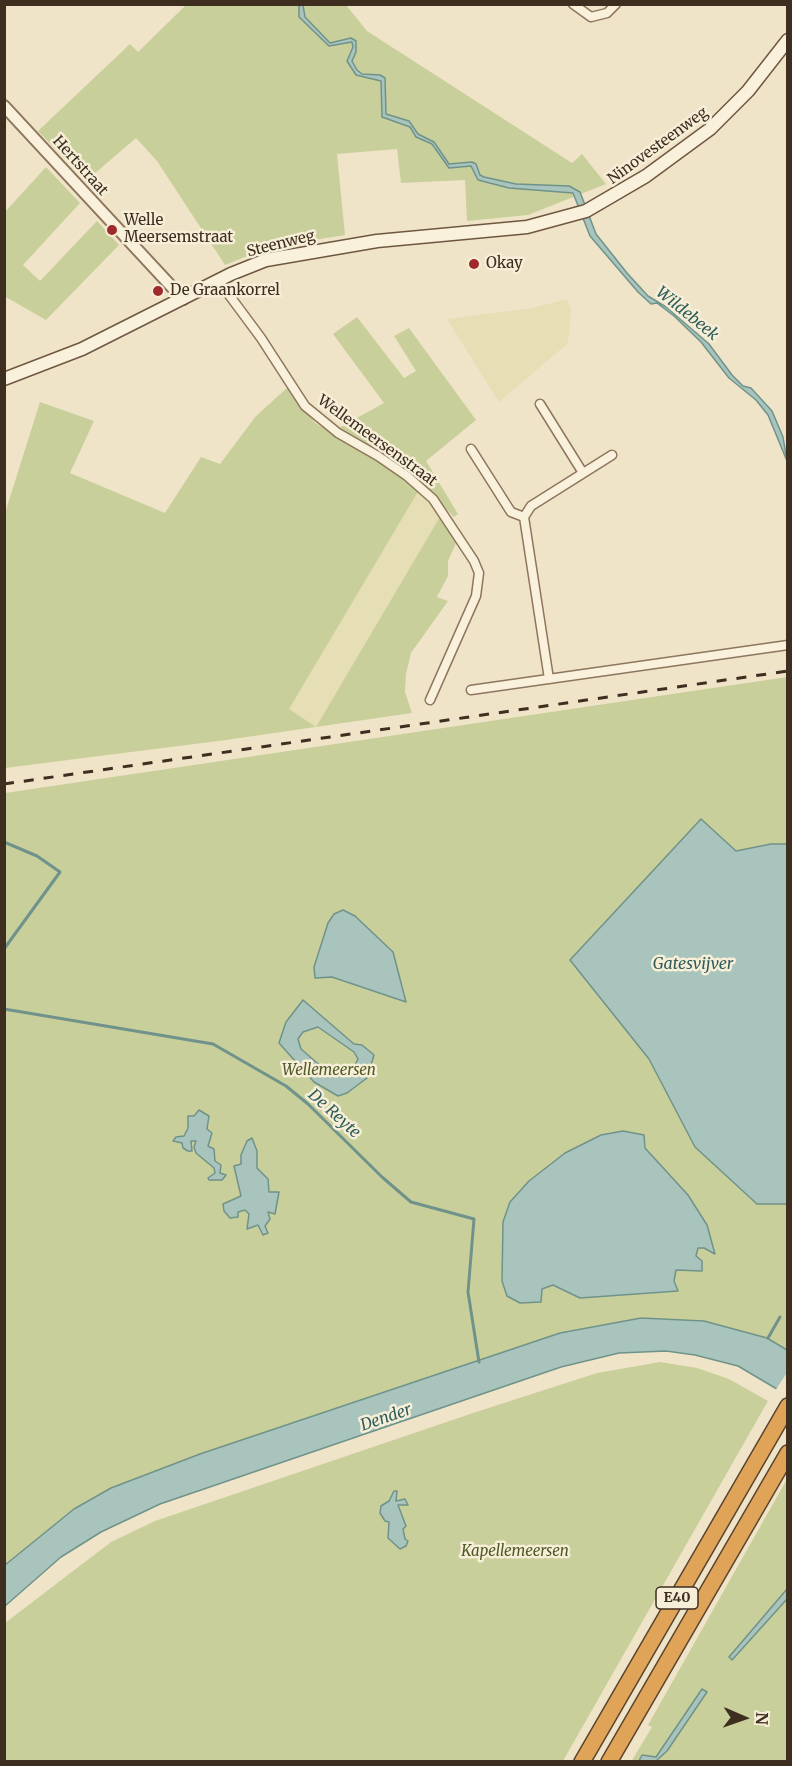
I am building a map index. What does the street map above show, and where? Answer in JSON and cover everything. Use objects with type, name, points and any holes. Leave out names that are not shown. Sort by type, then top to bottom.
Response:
[{"type":"highway","name":"E40","points":[[582,1761],[788,1406]]},
{"type":"highway","name":"E40","points":[[609,1761],[788,1453]]},
{"type":"main road","name":"Ninovesteenweg","points":[[586,211],[646,176],[710,129],[744,96],[788,40]]},
{"type":"main road","name":"Steenweg","points":[[4,379],[82,349],[218,280],[266,260],[304,252],[418,236],[527,227],[586,211]]},
{"type":"street","points":[[573,4],[591,17],[607,13],[616,4]]},
{"type":"street","name":"Hertstraat","points":[[4,106],[183,299]]},
{"type":"street","name":"Wellemeersenstraat","points":[[218,280],[261,338],[305,406],[338,433],[407,476],[433,499],[474,561],[479,573],[476,596],[430,700]]},
{"type":"street","points":[[540,404],[583,473]]},
{"type":"street","points":[[471,449],[511,512],[524,517]]},
{"type":"street","points":[[549,679],[524,517],[531,506],[612,455]]},
{"type":"street","points":[[471,690],[788,645]]},
{"type":"shaded area","points":[[567,299],[571,311],[568,343],[499,402],[447,319],[533,308]]},
{"type":"shaded area","points":[[419,490],[441,515],[316,727],[288,709]]},
{"type":"green space","points":[[186,5],[346,5],[367,31],[572,163],[582,154],[606,184],[528,215],[467,221],[465,180],[401,183],[397,149],[337,154],[345,235],[270,247],[225,265],[157,161],[136,138],[86,181],[38,131],[130,44],[138,52]]},
{"type":"green space","points":[[46,167],[80,203],[23,265],[40,281],[97,221],[119,245],[46,320],[4,296],[5,212]]},
{"type":"green space","points":[[357,317],[404,378],[416,371],[394,336],[409,328],[476,420],[426,461],[458,514],[454,517],[415,477],[337,429],[384,403],[333,334]]},
{"type":"green space","points":[[288,387],[315,423],[393,470],[419,490],[289,709],[316,727],[5,768],[5,513],[40,402],[94,421],[70,473],[165,513],[201,457],[220,464],[256,416]]},
{"type":"green space","points":[[441,515],[457,541],[448,561],[448,576],[437,597],[448,601],[411,653],[405,692],[412,713],[316,727]]},
{"type":"green space","name":"Wellemeersen","points":[[787,677],[787,1350],[767,1338],[704,1321],[560,1333],[200,1454],[111,1488],[74,1509],[5,1565],[5,793]]},
{"type":"green space","name":"Kapellemeersen","points":[[660,1362],[697,1368],[729,1379],[768,1401],[563,1761],[5,1762],[5,1623],[111,1542],[155,1521],[476,1412],[597,1373]]},
{"type":"green space","points":[[787,1479],[787,1761],[631,1762],[652,1727],[648,1725]]},
{"type":"water","points":[[299,5],[303,5],[305,17],[330,43],[351,38],[356,41],[356,52],[352,61],[357,70],[362,74],[380,75],[385,78],[386,114],[409,121],[418,134],[434,142],[449,164],[472,162],[476,164],[480,175],[484,177],[516,184],[569,186],[580,192],[596,234],[627,273],[648,296],[666,307],[709,344],[732,375],[743,386],[751,388],[772,411],[783,437],[787,461],[768,415],[756,400],[729,378],[701,342],[674,316],[657,303],[651,304],[638,292],[590,236],[573,193],[509,188],[478,180],[471,166],[449,168],[432,144],[416,137],[410,127],[382,117],[381,81],[356,75],[347,61],[353,47],[352,42],[329,46],[299,17]]},
{"type":"water","name":"Gatesvijver","points":[[701,819],[736,851],[771,844],[787,844],[787,1204],[757,1204],[695,1147],[649,1059],[570,960]]},
{"type":"water","points":[[343,910],[355,916],[393,952],[406,1002],[332,977],[315,978],[314,967],[328,923],[334,914]]},
{"type":"water","points":[[303,1000],[354,1044],[362,1045],[374,1055],[367,1078],[347,1093],[338,1096],[314,1082],[279,1043],[286,1022]],"holes":[[[318,1027],[354,1052],[358,1059],[355,1065],[331,1075],[301,1049],[298,1039],[303,1032]]]},
{"type":"water","points":[[199,1110],[209,1116],[207,1129],[212,1133],[208,1146],[214,1149],[215,1161],[221,1165],[220,1173],[226,1175],[222,1180],[209,1180],[208,1178],[215,1173],[214,1168],[196,1153],[194,1147],[196,1141],[191,1141],[192,1151],[188,1151],[183,1148],[182,1143],[173,1141],[176,1137],[184,1136],[188,1128],[188,1116],[194,1116]]},
{"type":"water","points":[[623,1131],[644,1135],[645,1148],[688,1195],[707,1225],[715,1254],[704,1248],[698,1248],[696,1256],[702,1261],[702,1271],[676,1270],[674,1281],[678,1291],[580,1298],[553,1285],[542,1289],[541,1302],[520,1303],[507,1296],[502,1281],[503,1222],[510,1202],[529,1181],[565,1153],[601,1135]]},
{"type":"water","points":[[252,1138],[257,1151],[257,1168],[268,1179],[269,1192],[279,1192],[275,1214],[268,1212],[270,1219],[265,1226],[268,1233],[263,1235],[258,1225],[247,1229],[249,1214],[245,1210],[238,1212],[238,1217],[230,1218],[224,1211],[223,1204],[241,1196],[234,1166],[241,1164],[241,1155],[247,1141]]},
{"type":"water","name":"Dender","points":[[641,1318],[704,1321],[767,1338],[787,1350],[787,1395],[738,1366],[695,1355],[666,1351],[619,1353],[561,1367],[160,1504],[101,1532],[61,1557],[5,1606],[5,1565],[74,1509],[111,1488],[200,1454],[560,1333]]},
{"type":"water","points":[[394,1491],[397,1491],[396,1501],[405,1499],[408,1505],[398,1505],[406,1526],[403,1529],[405,1539],[408,1541],[406,1546],[400,1549],[388,1538],[389,1522],[385,1521],[380,1513],[381,1506],[389,1501]]},
{"type":"water","points":[[787,1589],[787,1599],[732,1660],[729,1657]]},
{"type":"water","points":[[702,1689],[707,1692],[667,1751],[656,1761],[639,1761],[642,1755],[656,1757]]},
{"type":"pier","points":[[788,1371],[788,1398],[787,1398],[775,1391]]},
{"type":"waterway","name":"De Reyte","points":[[4,842],[37,856],[60,872],[4,949]]},
{"type":"waterway","name":"De Reyte","points":[[4,1009],[213,1044],[286,1086],[411,1202],[474,1219],[468,1292],[479,1362]]},
{"type":"waterway","points":[[768,1338],[780,1317]]},
{"type":"railway","points":[[4,784],[788,671]]},
{"type":"place","name":"Welle Meersemstraat","points":[[112,230]]},
{"type":"place","name":"Okay","points":[[474,264]]},
{"type":"place","name":"De Graankorrel","points":[[158,291]]},
{"type":"water label","name":"Wildebeek","points":[[687,314]]}]
